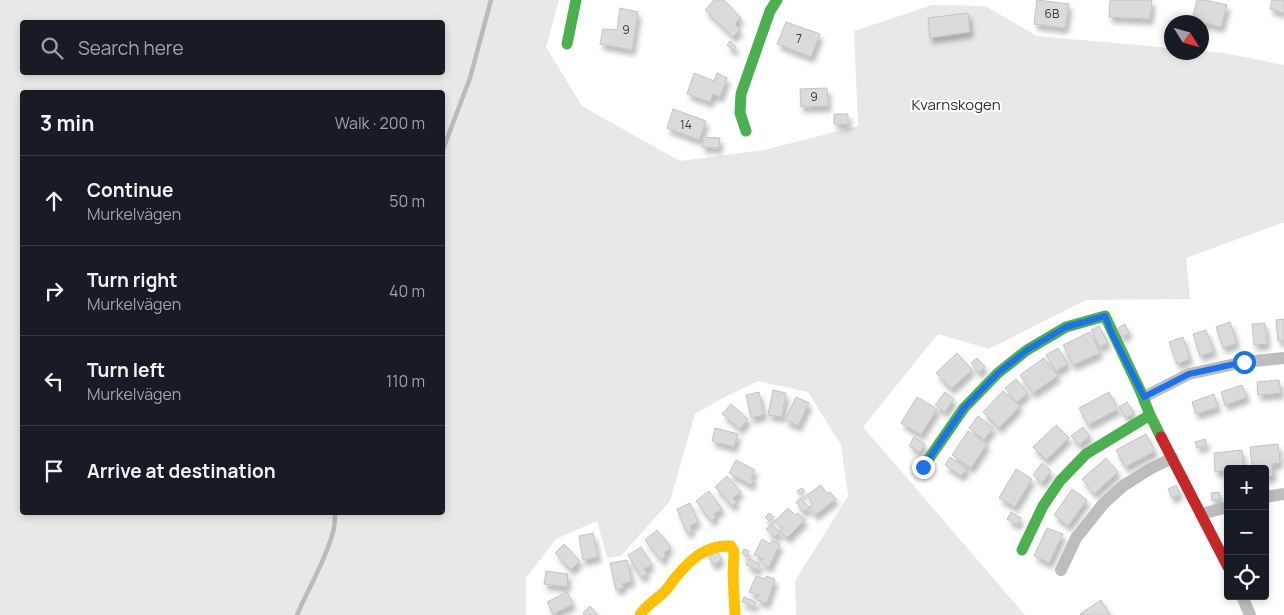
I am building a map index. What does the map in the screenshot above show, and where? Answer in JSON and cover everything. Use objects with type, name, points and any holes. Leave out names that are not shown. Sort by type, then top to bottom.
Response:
[{"type":"street","points":[[567,44],[576,0]]},
{"type":"street","points":[[746,132],[740,113],[741,94],[770,11],[778,0]]},
{"type":"street","points":[[923,467],[964,408],[998,373],[1027,350],[1066,327],[1105,316],[1144,397],[1150,415],[1224,559]]},
{"type":"street","points":[[1144,397],[1189,374],[1244,362],[1284,358]]},
{"type":"street","points":[[1022,550],[1043,506],[1060,482],[1086,454],[1150,415]]},
{"type":"street","points":[[1061,570],[1076,538],[1104,503],[1123,486],[1172,458]]},
{"type":"street","points":[[1269,496],[1284,494]]},
{"type":"street","points":[[1201,514],[1224,508]]},
{"type":"street","points":[[640,615],[648,605],[667,589],[690,562],[704,551],[723,545],[731,546],[734,552],[735,615]]},
{"type":"street","points":[[1244,600],[1250,615]]},
{"type":"green space","name":"Kvarnskogen","points":[[0,0],[559,0],[546,47],[582,106],[680,161],[764,150],[858,126],[854,31],[932,5],[985,6],[1037,36],[1164,47],[1164,60],[1209,60],[1209,52],[1284,65],[1284,222],[1186,258],[1190,299],[1086,300],[989,349],[938,334],[863,427],[1025,615],[796,615],[795,581],[848,496],[841,445],[808,392],[758,381],[695,414],[670,501],[621,556],[607,558],[597,521],[556,539],[526,578],[526,615],[0,615]]},
{"type":"building","points":[[714,0],[724,0],[741,18],[735,24],[740,30],[733,37],[705,10]]},
{"type":"building","points":[[1037,0],[1069,4],[1065,28],[1034,24]]},
{"type":"building","points":[[1110,0],[1152,0],[1150,19],[1109,17]]},
{"type":"building","points":[[1197,0],[1227,5],[1221,27],[1209,24],[1209,15],[1193,15]]},
{"type":"building","points":[[1272,0],[1284,0],[1284,13],[1270,9]]},
{"type":"building","points":[[620,8],[638,12],[632,50],[600,44],[603,29],[617,30]]},
{"type":"building","points":[[968,13],[970,32],[930,38],[928,18]]},
{"type":"building","points":[[786,22],[820,34],[811,57],[777,44]]},
{"type":"building","points":[[730,41],[736,47],[733,51],[727,45]]},
{"type":"building","points":[[694,73],[714,81],[717,73],[727,78],[720,97],[713,94],[710,102],[687,94]]},
{"type":"building","points":[[827,88],[828,106],[801,107],[800,89]]},
{"type":"building","points":[[673,109],[706,121],[699,140],[667,128]]},
{"type":"building","points":[[834,114],[848,114],[848,124],[834,124]]},
{"type":"building","points":[[703,137],[720,138],[719,148],[702,147]]},
{"type":"building","points":[[1284,319],[1284,341],[1278,341],[1276,320]]},
{"type":"building","points":[[1230,322],[1237,343],[1223,348],[1216,327]]},
{"type":"building","points":[[1265,323],[1267,344],[1254,345],[1252,324]]},
{"type":"building","points":[[1125,324],[1129,333],[1122,337],[1118,328]]},
{"type":"building","points":[[1099,326],[1108,343],[1100,347],[1091,330]]},
{"type":"building","points":[[1206,330],[1214,351],[1200,356],[1193,334]]},
{"type":"building","points":[[1090,332],[1100,353],[1073,365],[1063,345]]},
{"type":"building","points":[[1183,337],[1190,359],[1177,364],[1169,342]]},
{"type":"building","points":[[1058,348],[1068,364],[1056,371],[1046,355]]},
{"type":"building","points":[[957,353],[972,370],[951,389],[936,373]]},
{"type":"building","points":[[977,358],[985,367],[979,373],[971,363]]},
{"type":"building","points":[[1044,358],[1058,376],[1033,393],[1020,375]]},
{"type":"building","points":[[1016,379],[1028,393],[1017,402],[1005,388]]},
{"type":"building","points":[[1279,380],[1281,393],[1258,395],[1257,382]]},
{"type":"building","points":[[1242,385],[1247,397],[1225,405],[1221,392]]},
{"type":"building","points":[[773,390],[786,393],[782,417],[768,415]]},
{"type":"building","points":[[1003,391],[1020,406],[999,428],[983,412]]},
{"type":"building","points":[[759,392],[764,415],[751,418],[746,395]]},
{"type":"building","points":[[945,392],[954,399],[945,412],[935,405]]},
{"type":"building","points":[[1109,392],[1118,409],[1088,425],[1079,408]]},
{"type":"building","points":[[1214,394],[1218,407],[1196,414],[1192,402]]},
{"type":"building","points":[[796,397],[809,403],[798,426],[785,420]]},
{"type":"building","points":[[917,397],[937,409],[921,435],[901,423]]},
{"type":"building","points":[[1127,402],[1134,413],[1126,418],[1119,407]]},
{"type":"building","points":[[731,404],[748,419],[740,429],[722,414]]},
{"type":"building","points":[[978,416],[993,428],[984,440],[969,428]]},
{"type":"building","points":[[1056,425],[1069,438],[1046,460],[1033,447]]},
{"type":"building","points":[[1083,427],[1090,436],[1079,445],[1071,436]]},
{"type":"building","points":[[715,428],[738,434],[734,447],[712,441]]},
{"type":"building","points":[[968,431],[987,444],[971,468],[952,455]]},
{"type":"building","points":[[1146,434],[1155,451],[1125,467],[1116,450]]},
{"type":"building","points":[[914,437],[925,444],[920,452],[909,446]]},
{"type":"building","points":[[1205,439],[1207,445],[1197,448],[1195,442]]},
{"type":"building","points":[[1278,444],[1280,463],[1272,464],[1273,476],[1269,476],[1269,465],[1252,465],[1250,447]]},
{"type":"building","points":[[1242,450],[1243,465],[1224,465],[1224,471],[1215,472],[1214,453]]},
{"type":"building","points":[[950,457],[967,469],[961,476],[945,465]]},
{"type":"building","points":[[1106,458],[1118,472],[1094,494],[1082,479]]},
{"type":"building","points":[[736,460],[755,470],[751,478],[754,480],[751,485],[729,473]]},
{"type":"building","points":[[1042,463],[1051,471],[1042,483],[1033,475]]},
{"type":"building","points":[[1016,469],[1032,479],[1015,507],[999,498]]},
{"type":"building","points":[[727,476],[741,492],[733,498],[737,502],[732,506],[715,487]]},
{"type":"building","points":[[821,485],[827,494],[830,492],[836,499],[815,515],[809,507],[813,505],[807,495]]},
{"type":"building","points":[[1176,485],[1180,494],[1172,498],[1168,489]]},
{"type":"building","points":[[802,488],[805,492],[800,495],[797,491]]},
{"type":"building","points":[[1072,489],[1087,500],[1068,526],[1054,515]]},
{"type":"building","points":[[709,491],[722,509],[714,514],[716,517],[711,521],[696,501]]},
{"type":"building","points":[[1219,492],[1221,499],[1212,501],[1211,493]]},
{"type":"building","points":[[801,498],[809,508],[803,512],[796,502]]},
{"type":"building","points":[[690,503],[698,522],[690,526],[692,531],[687,533],[677,509]]},
{"type":"building","points":[[788,508],[795,515],[798,513],[805,520],[787,538],[780,531],[783,528],[775,521]]},
{"type":"building","points":[[1011,512],[1021,518],[1017,525],[1007,519]]},
{"type":"building","points":[[769,513],[774,517],[769,521],[765,517]]},
{"type":"building","points":[[771,524],[780,532],[775,537],[766,529]]},
{"type":"building","points":[[1047,528],[1063,534],[1049,563],[1034,556]]},
{"type":"building","points":[[657,530],[671,547],[664,553],[666,556],[661,560],[645,540]]},
{"type":"building","points":[[593,533],[598,557],[583,560],[579,536]]},
{"type":"building","points":[[762,539],[770,544],[772,540],[780,544],[769,567],[761,563],[763,559],[754,555]]},
{"type":"building","points":[[564,544],[580,561],[571,570],[555,553]]},
{"type":"building","points":[[641,547],[652,565],[644,569],[647,574],[641,577],[628,555]]},
{"type":"building","points":[[744,549],[749,551],[747,557],[742,554]]},
{"type":"building","points":[[717,551],[722,559],[714,565],[708,557]]},
{"type":"building","points":[[749,559],[760,564],[757,570],[746,565]]},
{"type":"building","points":[[627,560],[632,581],[622,584],[623,588],[616,590],[610,563]]},
{"type":"building","points":[[546,571],[568,574],[567,587],[544,584]]},
{"type":"building","points":[[756,576],[765,579],[766,576],[775,579],[767,603],[757,600],[759,595],[749,592]]},
{"type":"building","points":[[567,592],[573,604],[553,614],[547,602]]},
{"type":"building","points":[[744,597],[756,602],[754,607],[742,602]]},
{"type":"building","points":[[1101,600],[1110,615],[1080,614]]},
{"type":"building","points":[[590,606],[598,615],[585,615],[583,613]]},
{"type":"waterway","points":[[445,144],[470,78],[491,0]]},
{"type":"waterway","points":[[297,615],[330,543],[335,515]]},
{"type":"traffic: fast","points":[[567,44],[576,0]]},
{"type":"traffic: fast","points":[[746,131],[740,113],[741,94],[770,11],[777,0]]},
{"type":"traffic: fast","points":[[923,467],[964,408],[998,373],[1027,350],[1066,327],[1105,316],[1161,437]]},
{"type":"traffic: fast","points":[[1022,550],[1043,506],[1060,481],[1086,454],[1150,415]]},
{"type":"traffic: slow","points":[[640,615],[665,591],[693,559],[699,554],[722,546],[731,546],[734,552],[735,615]]},
{"type":"traffic: jam","points":[[1161,437],[1224,559]]},
{"type":"route","points":[[923,467],[964,408],[998,373],[1027,350],[1066,327],[1105,316],[1144,397],[1189,374],[1244,362]]}]
